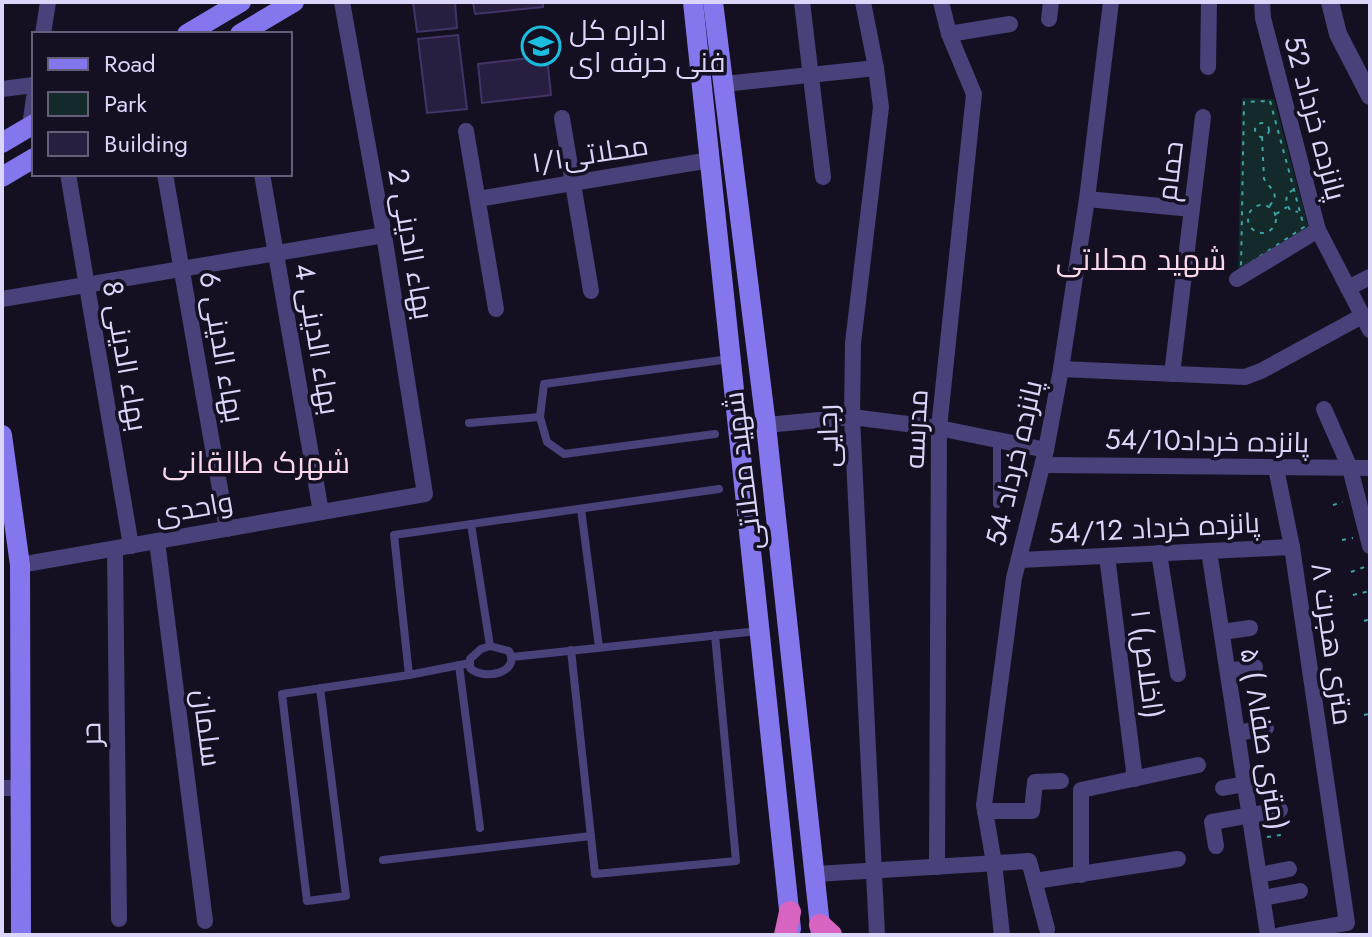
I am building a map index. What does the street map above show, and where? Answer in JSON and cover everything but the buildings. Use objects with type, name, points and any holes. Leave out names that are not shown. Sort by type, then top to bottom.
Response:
[{"type":"highway","points":[[785,935],[791,924]]},
{"type":"main road","points":[[190,32],[241,2]]},
{"type":"main road","points":[[243,32],[294,2]]},
{"type":"main road","name":"شهید محلاتی","points":[[693,2],[791,924]]},
{"type":"main road","name":"شهید محلاتی","points":[[713,2],[766,425],[824,932]]},
{"type":"main road","points":[[2,143],[32,125]]},
{"type":"main road","points":[[3,177],[32,159]]},
{"type":"main road","points":[[2,435],[20,565],[12,788],[21,932]]},
{"type":"street","points":[[43,32],[48,2]]},
{"type":"street","name":"بهاء الدینی 2","points":[[342,2],[384,235],[425,494]]},
{"type":"street","points":[[802,2],[823,177]]},
{"type":"street","name":"رجایی","points":[[863,2],[881,107],[853,343],[852,417],[877,935]]},
{"type":"street","name":"مدرسه","points":[[937,867],[939,428],[974,94],[949,34],[941,2]]},
{"type":"street","name":"پانزده خرداد 54","points":[[1002,935],[984,805],[1014,578],[1044,457],[1061,369],[1087,199],[1111,2]]},
{"type":"street","points":[[1208,67],[1209,2]]},
{"type":"street","name":"پانزده خرداد 52","points":[[1262,2],[1263,18],[1318,230],[1366,323]]},
{"type":"street","points":[[1330,2],[1338,34],[1370,96]]},
{"type":"street","points":[[949,34],[1010,24]]},
{"type":"street","points":[[724,84],[876,68]]},
{"type":"street","points":[[2,89],[32,85]]},
{"type":"street","name":"حمام","points":[[1172,374],[1203,117]]},
{"type":"street","points":[[562,118],[591,291]]},
{"type":"street","points":[[466,131],[496,309]]},
{"type":"street","name":"محلاتی۱/۱","points":[[478,199],[710,160]]},
{"type":"street","name":"بهاء الدینی 8","points":[[68,176],[87,285],[123,547]]},
{"type":"street","name":"بهاء الدینی 6","points":[[165,176],[227,529]]},
{"type":"street","name":"بهاء الدینی 4","points":[[262,176],[321,512]]},
{"type":"street","points":[[1087,199],[1192,209]]},
{"type":"street","points":[[1237,279],[1318,230]]},
{"type":"street","points":[[2,299],[384,235]]},
{"type":"street","points":[[1348,288],[1370,277]]},
{"type":"street","points":[[1061,369],[1245,377],[1366,323]]},
{"type":"street","points":[[1324,409],[1350,468],[1370,546]]},
{"type":"street","name":"پانزده خرداد54/10","points":[[766,425],[852,417],[939,428],[997,440],[1044,457],[1276,468],[1370,468]]},
{"type":"street","name":"۸ متری هجرت","points":[[1276,468],[1292,547],[1347,923],[1280,935]]},
{"type":"street","name":"واحدی","points":[[20,565],[425,494]]},
{"type":"street","name":"سلمان","points":[[157,541],[205,921]]},
{"type":"street","name":"حر","points":[[119,919],[123,547]]},
{"type":"street","name":"پانزده خرداد 54/12","points":[[1019,560],[1292,547]]},
{"type":"street","name":"۵ ( ۸متری صفا)","points":[[1209,551],[1268,935]]},
{"type":"street","points":[[1159,553],[1178,674]]},
{"type":"street","name":"۱ (اخلاص)","points":[[1107,556],[1135,779]]},
{"type":"street","points":[[1222,632],[1250,628]]},
{"type":"street","points":[[1228,671],[1255,667]]},
{"type":"street","points":[[1237,733],[1266,728]]},
{"type":"street","points":[[1081,875],[1081,790],[1198,765]]},
{"type":"street","points":[[985,811],[1032,811],[1035,782],[1061,781]]},
{"type":"street","points":[[1223,788],[1245,784]]},
{"type":"street","points":[[1216,846],[1212,822],[1280,810]]},
{"type":"street","points":[[1035,881],[1178,859]]},
{"type":"street","points":[[816,874],[1029,861],[1047,929]]},
{"type":"street","points":[[1259,875],[1289,869]]},
{"type":"street","points":[[1263,898],[1300,891]]},
{"type":"lane","points":[[715,434],[564,454],[547,442],[540,417],[544,384],[730,359]]},
{"type":"lane","points":[[469,423],[540,417]]},
{"type":"lane","points":[[997,440],[997,504]]},
{"type":"lane","points":[[409,675],[394,535],[719,489]]},
{"type":"lane","points":[[581,509],[599,647]]},
{"type":"lane","points":[[471,524],[490,646]]},
{"type":"lane","points":[[512,657],[761,631]]},
{"type":"lane","points":[[571,650],[595,874],[736,861],[715,635]]},
{"type":"lane","points":[[490,646],[509,651],[512,657],[512,663],[500,673],[476,673],[470,668],[470,659],[475,653],[490,646]]},
{"type":"lane","points":[[320,688],[346,896],[307,901],[282,694],[470,663]]},
{"type":"lane","points":[[459,665],[480,828]]},
{"type":"lane","points":[[383,860],[591,836]]},
{"type":"path","points":[[1270,101],[1300,212],[1304,227],[1241,269],[1244,102],[1270,101]]},
{"type":"path","points":[[1262,137],[1264,179],[1275,198],[1269,207]]},
{"type":"path","points":[[1294,189],[1287,194],[1287,207],[1293,212],[1300,212]]},
{"type":"path","points":[[1259,206],[1269,207],[1275,214],[1273,228],[1265,233],[1252,229],[1251,211],[1259,206]]},
{"type":"path","points":[[1275,214],[1287,207]]},
{"type":"path","points":[[1265,233],[1268,241]]},
{"type":"path","points":[[1271,245],[1276,246]]},
{"type":"path","points":[[1351,572],[1370,565]]},
{"type":"path","points":[[1353,595],[1370,591]]},
{"type":"path","points":[[1364,621],[1370,619]]},
{"type":"path","points":[[1364,715],[1370,714]]},
{"type":"green space","points":[[1242,98],[1274,99],[1309,229],[1238,273]]},
{"type":"place","name":"اداره کل فنی حرفه ای","points":[[541,46]]},
{"type":"district","name":"شهید محلاتی","points":[[1141,259]]},
{"type":"district","name":"شهرک طالقانی","points":[[256,462]]}]
